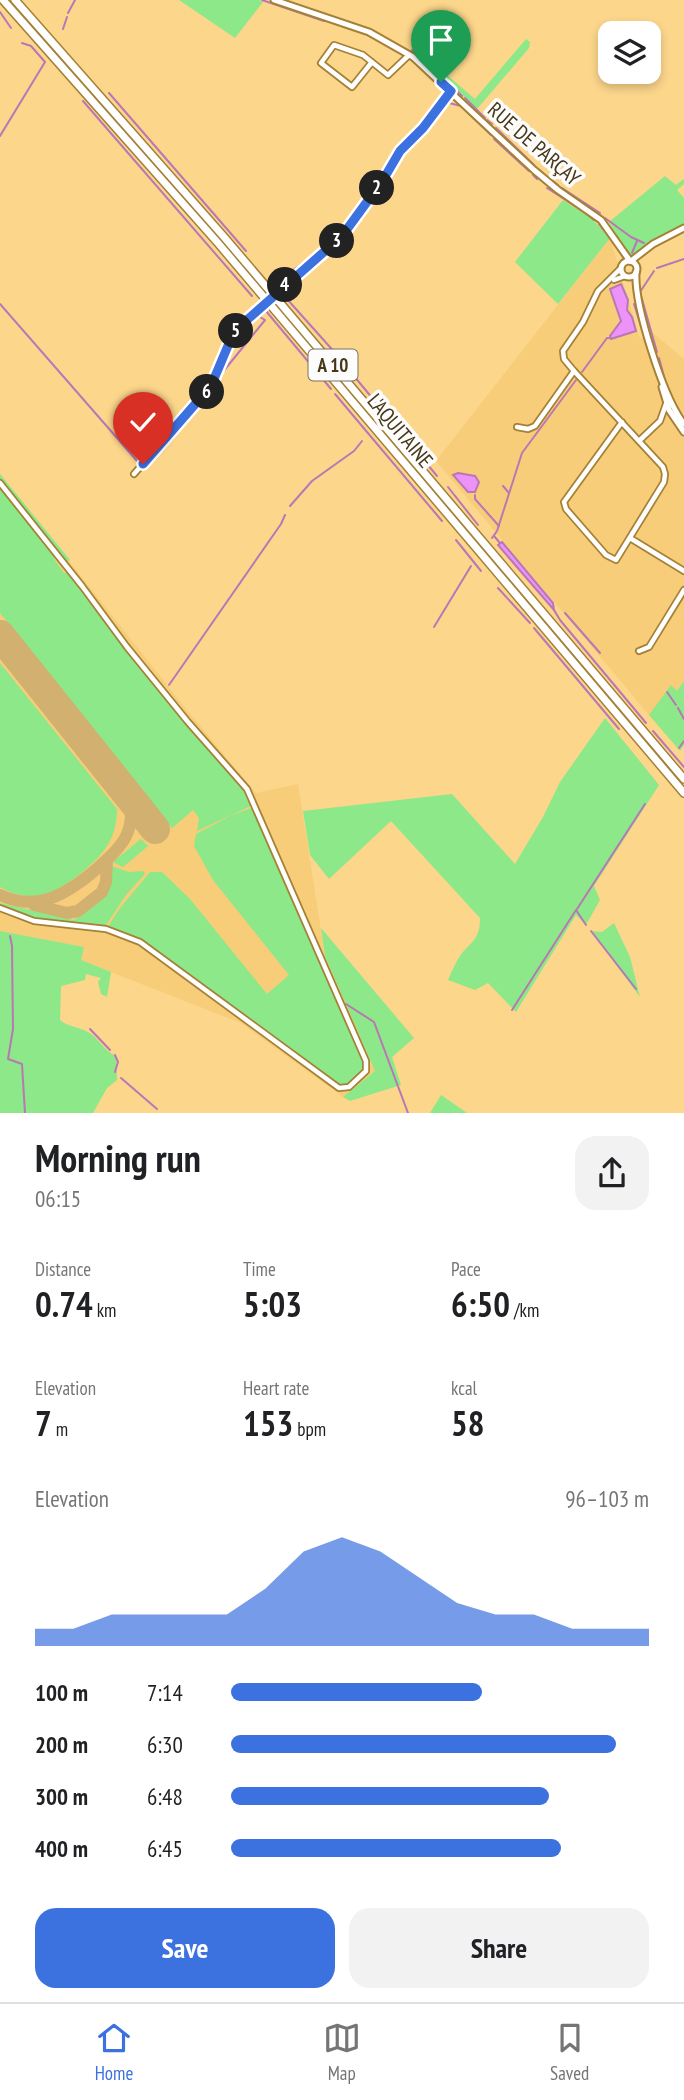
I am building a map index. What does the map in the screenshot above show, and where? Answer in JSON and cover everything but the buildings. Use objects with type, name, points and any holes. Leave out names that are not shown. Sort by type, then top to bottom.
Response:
[{"type":"highway","name":"L'AQUITAINE","points":[[3,0],[225,252],[684,793]]},
{"type":"highway","name":"L'AQUITAINE","points":[[15,0],[224,237],[684,779]]},
{"type":"street","name":"RUE DE PARÇAY","points":[[274,0],[369,32],[410,55],[534,170],[601,220],[636,269]]},
{"type":"street","points":[[372,62],[352,87],[321,63],[334,45],[363,55],[372,62],[388,75],[410,55]]},
{"type":"street","points":[[134,474],[211,386],[233,336],[244,321],[347,231],[400,151],[423,128],[451,91]]},
{"type":"street","points":[[622,422],[564,502],[566,509],[606,555],[616,560],[665,476],[663,467],[622,422],[574,371],[564,359],[563,351],[583,322],[598,291],[622,267],[653,244],[684,228]]},
{"type":"street","name":"RUE DE PARÇAY","points":[[618,244],[625,276],[638,299]]},
{"type":"street","points":[[607,283],[633,275],[642,255],[653,244]]},
{"type":"street","points":[[636,269],[638,299],[670,412],[684,432]]},
{"type":"street","points":[[517,427],[528,429],[536,426],[574,371]]},
{"type":"street","points":[[639,441],[670,412]]},
{"type":"street","points":[[670,412],[684,425]]},
{"type":"street","points":[[0,483],[195,731],[247,789],[366,1061],[366,1071],[349,1087],[339,1088],[140,942],[106,929],[34,921],[0,908]]},
{"type":"street","points":[[630,538],[684,571]]},
{"type":"street","points":[[639,651],[649,647],[684,590]]},
{"type":"shaded area","points":[[610,238],[640,339],[654,334],[684,359],[684,411],[675,424],[684,436],[684,681],[677,691],[671,686],[649,715],[436,461]]},
{"type":"shaded area","points":[[621,284],[628,300],[627,310],[636,331],[611,339],[610,336],[621,321],[610,289]]},
{"type":"shaded area","points":[[458,473],[475,476],[479,482],[475,492],[468,492],[453,475]]},
{"type":"shaded area","points":[[0,474],[256,793],[298,784],[325,956],[375,1071],[343,1097],[241,1023],[80,960],[84,947],[0,931]]},
{"type":"shaded area","points":[[502,542],[553,603],[554,610],[498,545]]},
{"type":"green space","points":[[179,0],[259,0],[263,2],[235,38]]},
{"type":"green space","points":[[526,39],[530,42],[529,48],[477,109],[426,61],[427,58],[475,99]]},
{"type":"green space","points":[[665,176],[676,185],[684,179],[684,184],[677,190],[684,198],[684,224],[649,244],[633,257],[629,256],[609,222]]},
{"type":"green space","points":[[563,200],[591,218],[610,238],[558,304],[515,262]]},
{"type":"green space","points":[[0,474],[70,560],[65,562],[0,481]]},
{"type":"green space","points":[[0,485],[54,552],[54,559],[64,573],[71,573],[161,692],[233,776],[253,805],[197,831],[199,818],[193,810],[172,828],[0,613]]},
{"type":"green space","points":[[0,663],[117,809],[111,838],[102,853],[62,887],[43,895],[22,895],[0,887]]},
{"type":"green space","points":[[684,681],[684,745],[680,751],[649,715],[671,685],[677,691]]},
{"type":"green space","points":[[605,718],[659,785],[594,886],[600,900],[586,925],[576,915],[516,1012],[488,983],[475,990],[448,980],[460,956],[477,934],[480,918],[391,821],[329,879],[310,855],[303,811],[452,794],[515,864],[560,782]]},
{"type":"green space","points":[[254,807],[363,1059],[360,1074],[348,1084],[337,1086],[140,942],[107,928],[150,872],[162,872],[190,899],[267,994],[289,975],[213,880],[194,846],[196,834]]},
{"type":"green space","points":[[141,839],[148,846],[123,867],[113,862]]},
{"type":"green space","points":[[111,866],[129,872],[143,871],[145,874],[126,895],[104,928],[41,921],[0,907],[0,903],[74,920],[106,894]]},
{"type":"green space","points":[[614,923],[630,957],[640,997],[591,931],[602,932]]},
{"type":"green space","points":[[321,928],[414,1038],[392,1057],[401,1085],[350,1101],[343,1097],[375,1071],[325,956]]},
{"type":"green space","points":[[0,931],[84,947],[81,960],[111,972],[107,997],[101,994],[98,982],[101,978],[86,974],[85,980],[61,986],[60,1020],[88,1032],[116,1056],[117,1080],[107,1088],[93,1113],[0,1113]]},
{"type":"green space","points":[[441,1095],[467,1113],[430,1113]]},
{"type":"waterway","points":[[68,13],[75,0]]},
{"type":"waterway","points":[[262,0],[324,21]]},
{"type":"waterway","points":[[0,12],[11,28]]},
{"type":"waterway","points":[[63,29],[67,17]]},
{"type":"waterway","points":[[0,136],[45,62],[31,46],[22,43]]},
{"type":"waterway","points":[[412,50],[420,57]]},
{"type":"waterway","points":[[426,63],[439,74]]},
{"type":"waterway","points":[[443,78],[456,90]]},
{"type":"waterway","points":[[458,92],[462,96]]},
{"type":"waterway","points":[[109,93],[246,251]]},
{"type":"waterway","points":[[465,98],[485,118]]},
{"type":"waterway","points":[[83,101],[252,296]]},
{"type":"waterway","points":[[449,103],[461,106],[491,135]]},
{"type":"waterway","points":[[487,120],[492,124]]},
{"type":"waterway","points":[[496,128],[534,165]]},
{"type":"waterway","points":[[494,139],[529,171]]},
{"type":"waterway","points":[[538,169],[546,176]]},
{"type":"waterway","points":[[533,175],[537,179]]},
{"type":"waterway","points":[[549,178],[558,185]]},
{"type":"waterway","points":[[547,188],[583,211]]},
{"type":"waterway","points":[[562,188],[600,213]]},
{"type":"waterway","points":[[587,214],[594,220]]},
{"type":"waterway","points":[[605,218],[644,243]]},
{"type":"waterway","points":[[599,224],[609,236]]},
{"type":"waterway","points":[[632,253],[637,241]]},
{"type":"waterway","points":[[280,280],[320,250]]},
{"type":"waterway","points":[[657,268],[684,259]]},
{"type":"waterway","points":[[290,291],[315,266]]},
{"type":"waterway","points":[[654,271],[640,292],[657,352]]},
{"type":"waterway","points":[[287,299],[437,476]]},
{"type":"waterway","points":[[0,304],[138,462]]},
{"type":"waterway","points":[[634,304],[641,326]]},
{"type":"waterway","points":[[266,311],[331,389]]},
{"type":"waterway","points":[[222,373],[265,320],[260,317]]},
{"type":"waterway","points":[[582,372],[609,338]]},
{"type":"waterway","points":[[204,391],[212,379],[222,350]]},
{"type":"waterway","points":[[659,358],[666,384]]},
{"type":"waterway","points":[[492,538],[497,531],[522,453],[576,380]]},
{"type":"waterway","points":[[335,394],[442,521]]},
{"type":"waterway","points":[[164,436],[173,425]]},
{"type":"waterway","points":[[140,463],[160,440]]},
{"type":"waterway","points":[[290,506],[312,481],[354,451],[362,441]]},
{"type":"waterway","points":[[503,486],[509,493]]},
{"type":"waterway","points":[[448,487],[478,525]]},
{"type":"waterway","points":[[475,495],[475,499],[499,526]]},
{"type":"waterway","points":[[169,685],[285,515]]},
{"type":"waterway","points":[[494,536],[500,543]]},
{"type":"waterway","points":[[456,540],[481,571]]},
{"type":"waterway","points":[[434,627],[471,566]]},
{"type":"waterway","points":[[498,588],[530,623]]},
{"type":"waterway","points":[[554,610],[646,723]]},
{"type":"waterway","points":[[565,613],[600,653]]},
{"type":"waterway","points":[[534,628],[619,729]]},
{"type":"waterway","points":[[667,692],[676,705]]},
{"type":"waterway","points":[[678,708],[684,719]]},
{"type":"waterway","points":[[653,731],[684,767]]},
{"type":"waterway","points":[[679,748],[684,741]]},
{"type":"waterway","points":[[577,909],[645,804]]},
{"type":"waterway","points":[[512,1010],[576,910],[586,925]]},
{"type":"waterway","points":[[591,931],[636,989]]},
{"type":"waterway","points":[[10,936],[13,1029],[8,1059],[22,1064],[25,1113]]},
{"type":"waterway","points":[[346,1004],[374,1022],[408,1113]]},
{"type":"waterway","points":[[90,1029],[110,1050]]},
{"type":"waterway","points":[[115,1055],[118,1062],[115,1072]]},
{"type":"waterway","points":[[121,1078],[157,1109]]},
{"type":"taxiway","points":[[0,895],[13,900],[38,901],[61,894],[93,872],[118,848],[129,830],[131,808],[128,795]]},
{"type":"taxiway","points":[[34,905],[67,913],[78,911],[102,892],[106,882],[107,860]]},
{"type":"runway","points":[[0,635],[155,829]]},
{"type":"route","points":[[143,464],[211,386],[230,341],[244,321],[335,243],[352,225],[400,151],[423,128],[451,91],[441,82]]}]
